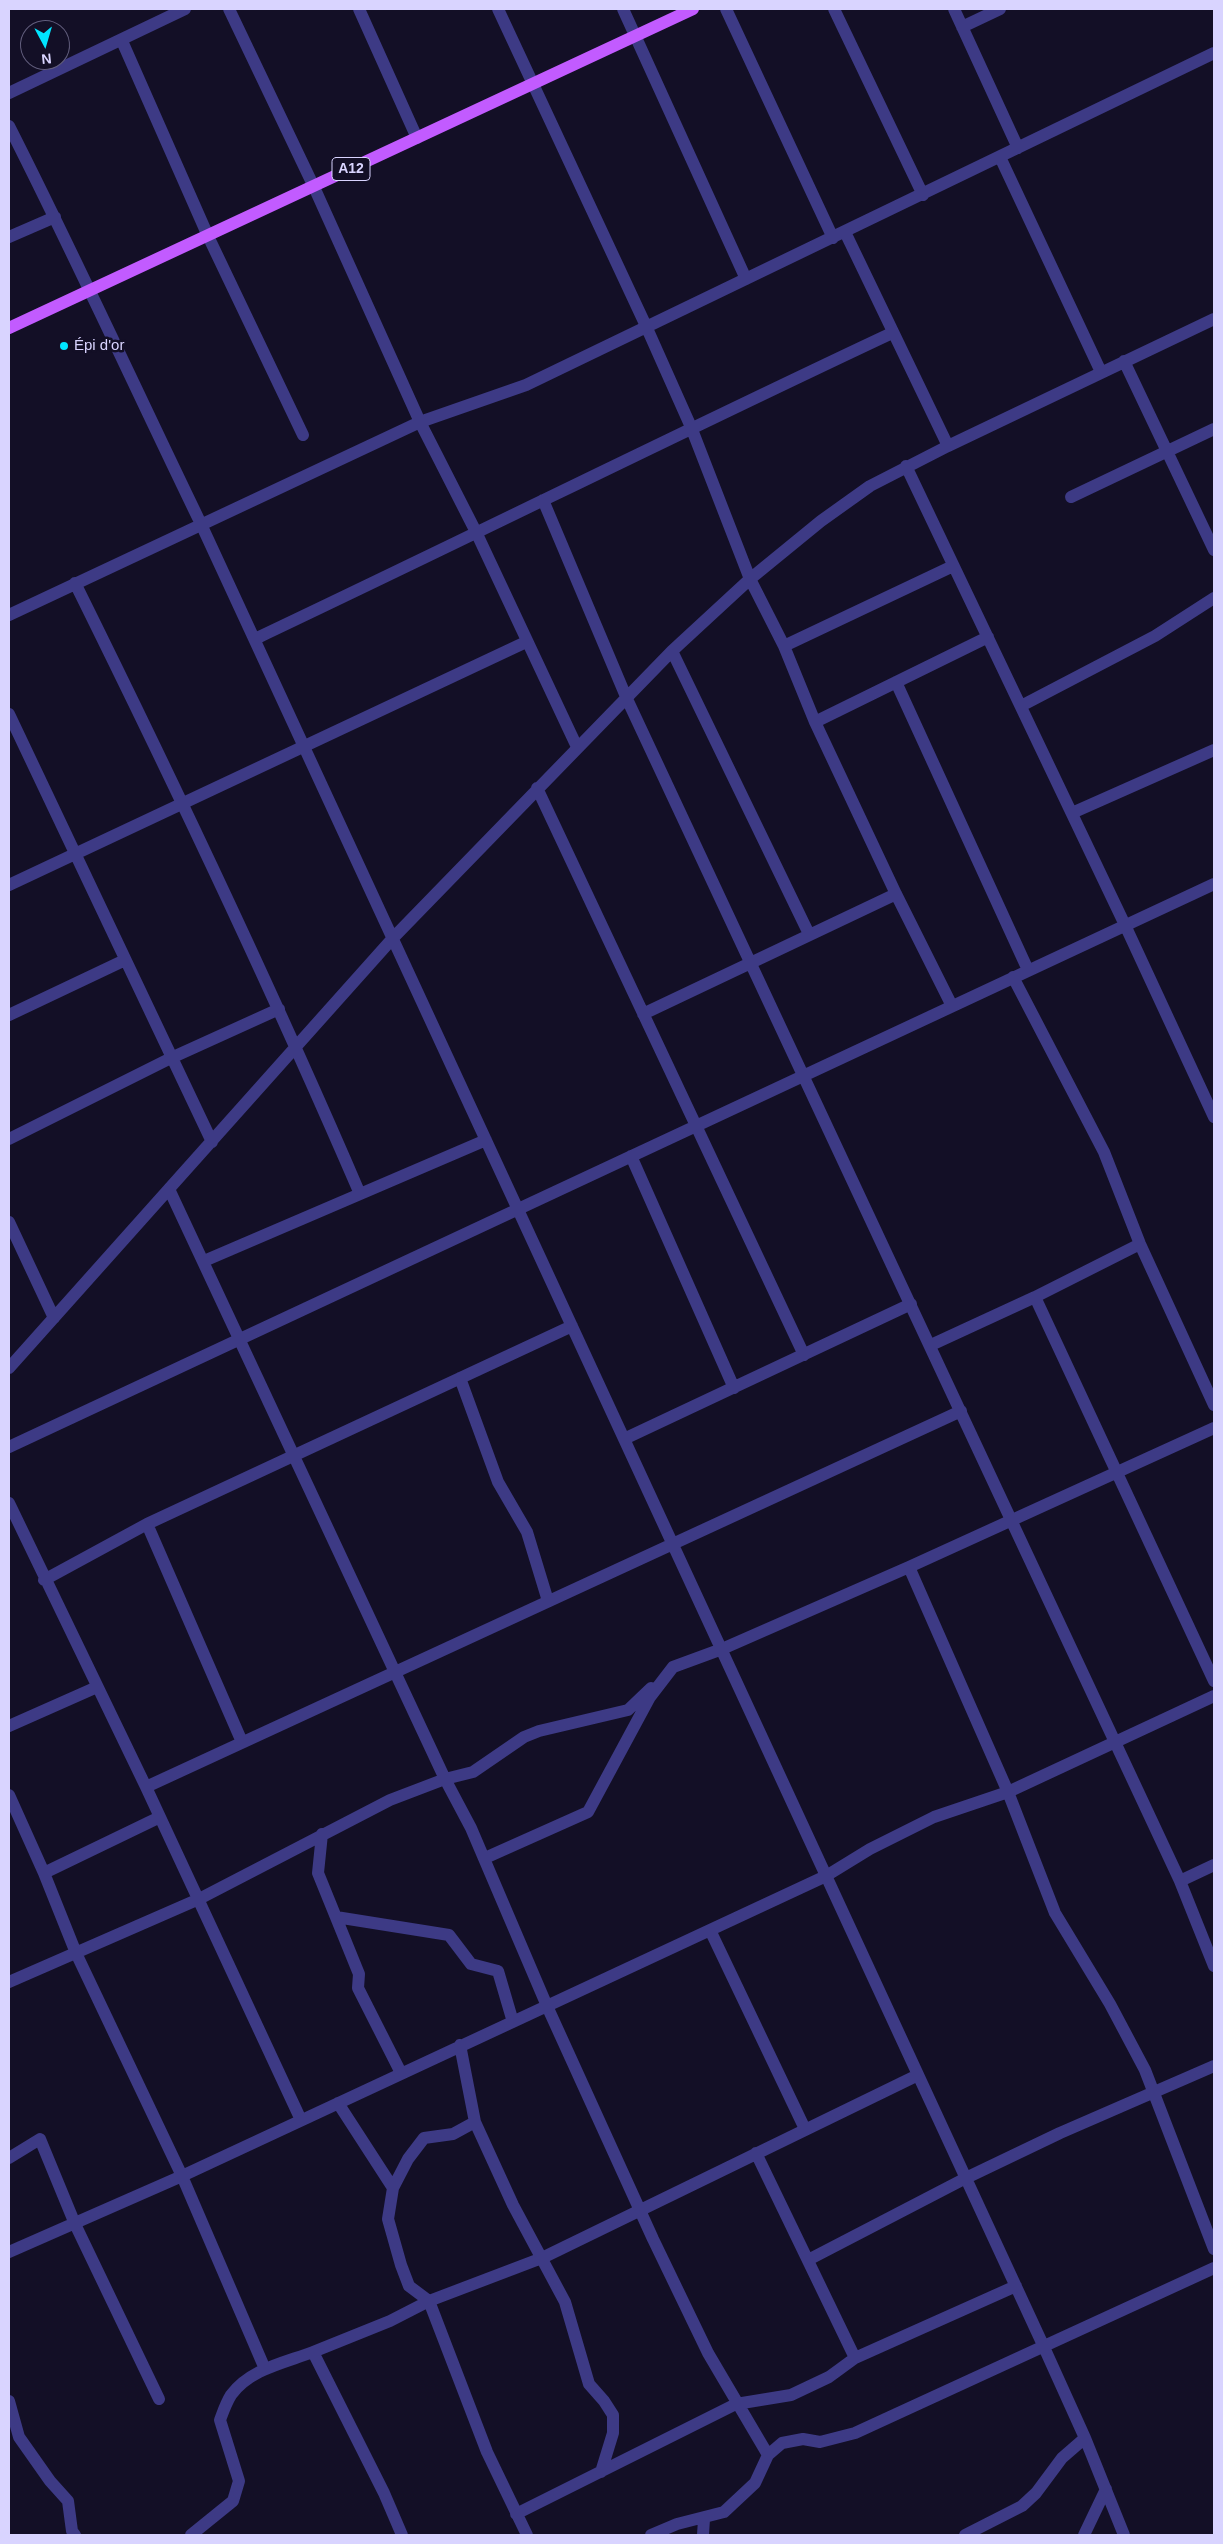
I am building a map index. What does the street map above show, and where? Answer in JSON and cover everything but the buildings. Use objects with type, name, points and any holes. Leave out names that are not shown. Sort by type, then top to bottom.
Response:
[{"type":"main road","name":"A12","points":[[9,328],[693,9]]},
{"type":"street","points":[[9,93],[122,41],[185,9]]},
{"type":"street","points":[[229,9],[314,187],[420,422],[477,534],[576,748]]},
{"type":"street","points":[[359,9],[417,138]]},
{"type":"street","points":[[498,9],[691,427],[750,579],[784,646],[815,722],[896,894],[952,1006]]},
{"type":"street","points":[[623,9],[746,280]]},
{"type":"street","points":[[726,9],[833,238]]},
{"type":"street","points":[[834,9],[923,195]]},
{"type":"street","points":[[954,9],[1018,148]]},
{"type":"street","points":[[962,27],[1000,9]]},
{"type":"street","points":[[122,41],[208,236],[303,436]]},
{"type":"street","points":[[9,614],[420,422],[526,385],[1214,53]]},
{"type":"street","points":[[9,126],[55,217],[87,290],[201,524],[393,938],[1016,2286],[1085,2438],[1124,2535]]},
{"type":"street","points":[[1000,157],[1101,372]]},
{"type":"street","points":[[9,237],[55,217]]},
{"type":"street","points":[[845,232],[948,446]]},
{"type":"street","points":[[9,1368],[393,938],[576,748],[627,699],[672,650],[750,579],[848,500],[906,466],[1214,319]]},
{"type":"street","points":[[255,640],[477,534],[691,427],[892,333]]},
{"type":"street","points":[[1124,361],[1214,550]]},
{"type":"street","points":[[1072,497],[1214,429]]},
{"type":"street","points":[[906,466],[1125,924],[1214,1117]]},
{"type":"street","points":[[543,500],[627,699],[1180,1881],[1214,1966]]},
{"type":"street","points":[[784,646],[953,566]]},
{"type":"street","points":[[76,583],[184,802],[297,1047],[360,1194]]},
{"type":"street","points":[[1021,706],[1156,636],[1214,598]]},
{"type":"street","points":[[815,722],[988,637]]},
{"type":"street","points":[[9,885],[526,642]]},
{"type":"street","points":[[672,650],[808,934]]},
{"type":"street","points":[[896,682],[1028,970]]},
{"type":"street","points":[[9,714],[212,1142]]},
{"type":"street","points":[[1072,813],[1214,750]]},
{"type":"street","points":[[537,788],[804,1355]]},
{"type":"street","points":[[9,1447],[1214,884]]},
{"type":"street","points":[[643,1014],[808,934],[896,894]]},
{"type":"street","points":[[9,1015],[125,960]]},
{"type":"street","points":[[1013,977],[1104,1152],[1140,1244],[1214,1405]]},
{"type":"street","points":[[9,1139],[171,1058],[279,1009]]},
{"type":"street","points":[[204,1261],[486,1140]]},
{"type":"street","points":[[631,1156],[734,1388]]},
{"type":"street","points":[[169,1189],[445,1779],[485,1858],[547,2006],[640,2210],[708,2353],[736,2404],[768,2455]]},
{"type":"street","points":[[9,1222],[54,1318]]},
{"type":"street","points":[[930,1345],[1035,1297],[1140,1244]]},
{"type":"street","points":[[1035,1297],[1115,1473],[1214,1681]]},
{"type":"street","points":[[624,1439],[911,1304]]},
{"type":"street","points":[[44,1580],[147,1524],[572,1326]]},
{"type":"street","points":[[460,1378],[498,1482],[527,1532],[548,1601]]},
{"type":"street","points":[[146,1786],[961,1411]]},
{"type":"street","points":[[9,1982],[199,1899],[390,1800],[445,1779],[473,1772],[511,1744],[538,1731],[628,1710],[673,1667],[722,1649],[909,1567],[1214,1428]]},
{"type":"street","points":[[9,1503],[44,1580],[146,1786],[301,2120]]},
{"type":"street","points":[[147,1524],[242,1742]]},
{"type":"street","points":[[909,1567],[1008,1792],[1055,1913],[1131,2041],[1145,2070],[1214,2249]]},
{"type":"street","points":[[485,1858],[588,1812],[650,1697],[673,1667]]},
{"type":"street","points":[[9,1726],[97,1687]]},
{"type":"street","points":[[9,2252],[182,2176],[826,1876],[870,1849],[934,1817],[1008,1792],[1214,1696]]},
{"type":"street","points":[[9,1795],[44,1873],[76,1953],[182,2176],[264,2369]]},
{"type":"street","points":[[44,1873],[160,1817]]},
{"type":"street","points":[[322,1834],[318,1872],[358,1974],[358,1988],[401,2073]]},
{"type":"street","points":[[1180,1881],[1214,1865]]},
{"type":"street","points":[[336,1917],[449,1935],[472,1964],[498,1971],[513,2022]]},
{"type":"street","points":[[710,1930],[805,2129]]},
{"type":"street","points":[[460,2045],[475,2122],[513,2205],[565,2302],[589,2384],[604,2400],[613,2415],[613,2433],[600,2472]]},
{"type":"street","points":[[808,2260],[966,2178],[1214,2066]]},
{"type":"street","points":[[191,2535],[233,2501],[239,2481],[220,2420],[230,2397],[242,2383],[264,2369],[313,2352],[390,2321],[429,2301],[542,2258],[918,2075]]},
{"type":"street","points":[[338,2103],[393,2188]]},
{"type":"street","points":[[475,2122],[453,2134],[424,2138],[408,2158],[393,2188],[388,2219],[409,2286],[429,2301],[487,2452],[527,2535]]},
{"type":"street","points":[[9,2158],[40,2139],[75,2224],[159,2399]]},
{"type":"street","points":[[756,2153],[855,2358]]},
{"type":"street","points":[[651,2535],[677,2524],[704,2519],[724,2512],[755,2483],[768,2455],[782,2443],[803,2439],[820,2442],[855,2433],[1214,2268]]},
{"type":"street","points":[[516,2514],[736,2404],[791,2395],[829,2377],[855,2358],[1016,2286]]},
{"type":"street","points":[[313,2352],[384,2494],[402,2535]]},
{"type":"street","points":[[9,2401],[19,2437],[50,2481],[68,2501],[72,2531],[75,2535]]},
{"type":"street","points":[[965,2535],[1022,2506],[1036,2493],[1062,2458],[1085,2438]]},
{"type":"street","points":[[1084,2535],[1106,2490]]},
{"type":"street","points":[[703,2535],[704,2519]]},
{"type":"place","name":"Épi d'or","points":[[64,346]]}]
